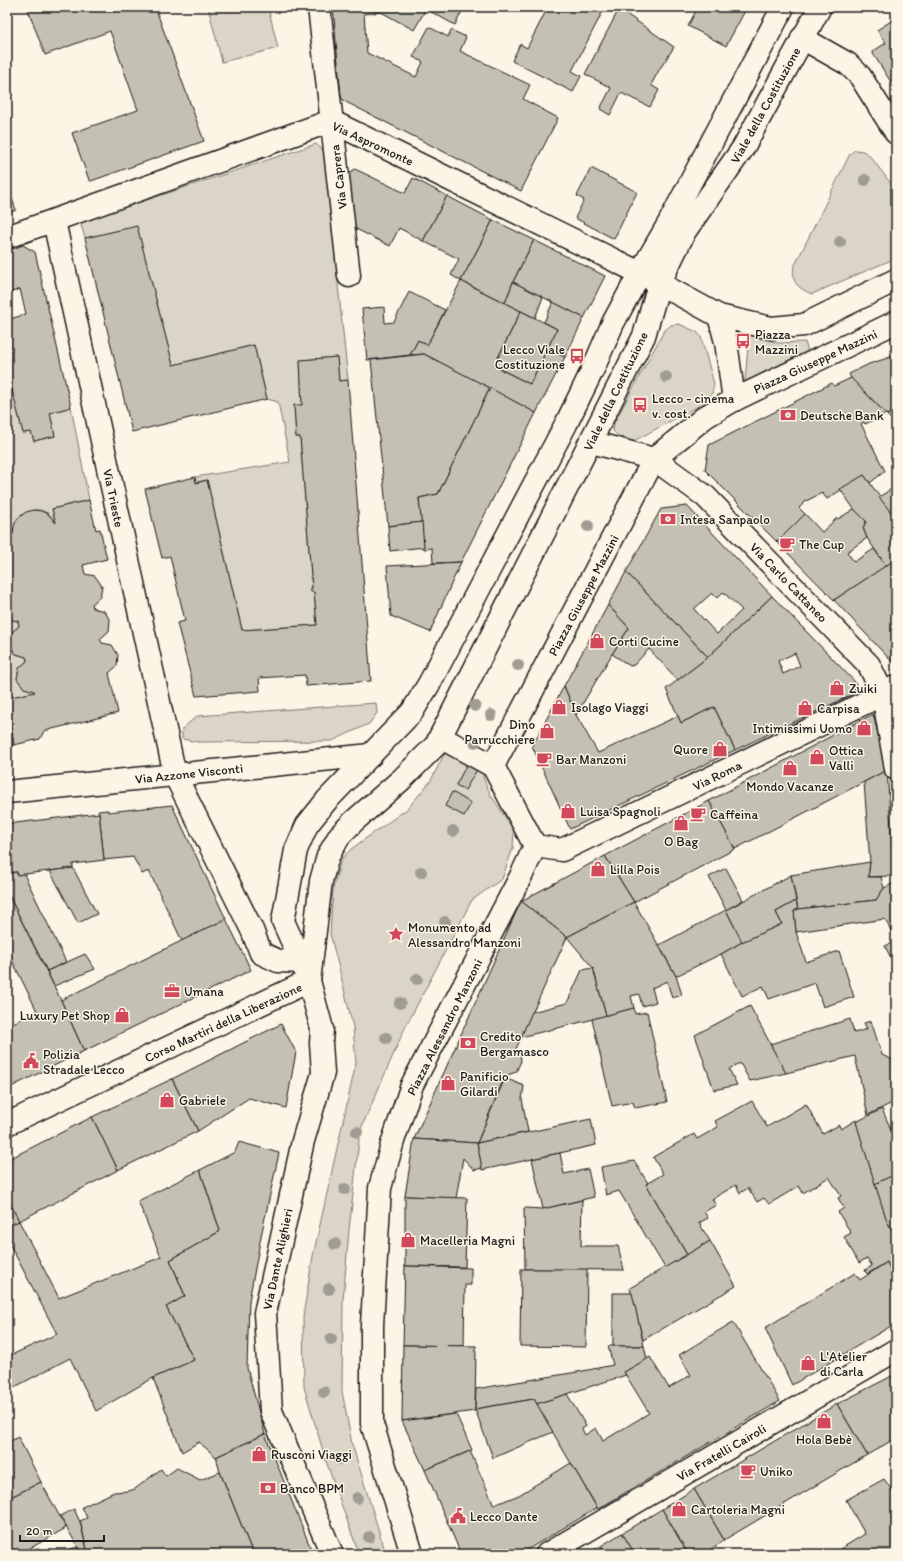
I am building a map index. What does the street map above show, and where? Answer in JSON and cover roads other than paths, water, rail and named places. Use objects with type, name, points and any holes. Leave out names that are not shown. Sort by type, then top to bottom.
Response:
[{"type":"street","name":"Via Caprera","points":[[319,7],[349,276]]},
{"type":"street","points":[[305,971],[283,921],[296,850],[307,825],[327,800],[412,712],[429,684],[566,424],[613,324],[640,273],[669,224],[783,7]]},
{"type":"street","name":"Viale della Costituzione","points":[[440,737],[644,336],[659,284],[686,231],[743,148],[820,7]]},
{"type":"street","points":[[802,38],[848,64],[860,76],[896,133]]},
{"type":"street","name":"Via Aspromonte","points":[[7,237],[331,121],[640,273],[659,284]]},
{"type":"street","name":"Via Trieste","points":[[54,221],[175,775],[252,930],[261,953],[305,971]]},
{"type":"street","points":[[659,284],[719,316],[771,328],[804,325],[896,280]]},
{"type":"street","name":"Piazza Giuseppe Mazzini","points":[[719,316],[726,342],[734,400]]},
{"type":"street","name":"Piazza Giuseppe Mazzini","points":[[493,766],[654,459],[705,417],[734,400],[896,322]]},
{"type":"street","name":"Via Carlo Cattaneo","points":[[591,442],[654,459],[705,496],[869,665],[889,690],[896,769]]},
{"type":"street","name":"Via Roma","points":[[536,846],[562,850],[889,690]]},
{"type":"street","points":[[305,971],[321,881],[328,856],[340,835],[402,779],[436,745],[440,737],[493,766],[536,846]]},
{"type":"street","name":"Via Azzone Visconti","points":[[7,792],[371,755]]},
{"type":"street","name":"Piazza Alessandro Manzoni","points":[[412,1554],[372,1424],[372,1324],[380,1188],[393,1141],[412,1085],[536,846]]},
{"type":"street","name":"Corso Martiri della Liberazione","points":[[7,1124],[305,971]]},
{"type":"street","name":"Via Dante Alighieri","points":[[305,971],[322,1029],[322,1073],[303,1141],[265,1313],[271,1411],[332,1554]]},
{"type":"street","name":"Via Fratelli Cairoli","points":[[547,1554],[896,1350]]},
{"type":"place","name":"Piazza Mazzini","points":[[743,341]]},
{"type":"place","name":"Lecco Viale Costituzione","points":[[577,356]]},
{"type":"place","name":"Lecco - cinema v. cost.","points":[[640,405]]},
{"type":"place","name":"Deutsche Bank","points":[[788,415]]},
{"type":"place","name":"Intesa Sanpaolo","points":[[668,519]]},
{"type":"place","name":"The Cup","points":[[787,544]]},
{"type":"place","name":"Corti Cucine","points":[[597,641]]},
{"type":"place","name":"Zuiki","points":[[837,688]]},
{"type":"place","name":"Isolago Viaggi","points":[[559,707]]},
{"type":"place","name":"Carpisa","points":[[805,708]]},
{"type":"place","name":"Intimissimi Uomo","points":[[864,728]]},
{"type":"place","name":"Dino Parrucchiere","points":[[547,731]]},
{"type":"place","name":"Quore","points":[[720,749]]},
{"type":"place","name":"Ottica Valli","points":[[817,757]]},
{"type":"place","name":"Bar Manzoni","points":[[544,759]]},
{"type":"place","name":"Mondo Vacanze","points":[[790,768]]},
{"type":"place","name":"Luisa Spagnoli","points":[[568,811]]},
{"type":"place","name":"Caffeina","points":[[698,814]]},
{"type":"place","name":"O Bag","points":[[681,823]]},
{"type":"place","name":"Lilla Pois","points":[[598,869]]},
{"type":"place","name":"Monumento ad Alessandro Manzoni","points":[[396,934]]},
{"type":"place","name":"Umana","points":[[172,991]]},
{"type":"place","name":"Luxury Pet Shop","points":[[122,1015]]},
{"type":"place","name":"Credito Bergamasco","points":[[468,1043]]},
{"type":"place","name":"Polizia Stradale Lecco","points":[[31,1061]]},
{"type":"place","name":"Panificio Gilardi","points":[[448,1083]]},
{"type":"place","name":"Gabriele","points":[[167,1100]]},
{"type":"place","name":"Macelleria Magni","points":[[408,1240]]},
{"type":"place","name":"L'Atelier di Carla","points":[[808,1363]]},
{"type":"place","name":"Hola Bebè","points":[[824,1421]]},
{"type":"place","name":"Rusconi Viaggi","points":[[259,1454]]},
{"type":"place","name":"Uniko","points":[[748,1471]]},
{"type":"place","name":"Banco BPM","points":[[268,1488]]},
{"type":"place","name":"Cartoleria Magni","points":[[679,1509]]},
{"type":"place","name":"Lecco Dante","points":[[458,1516]]}]
